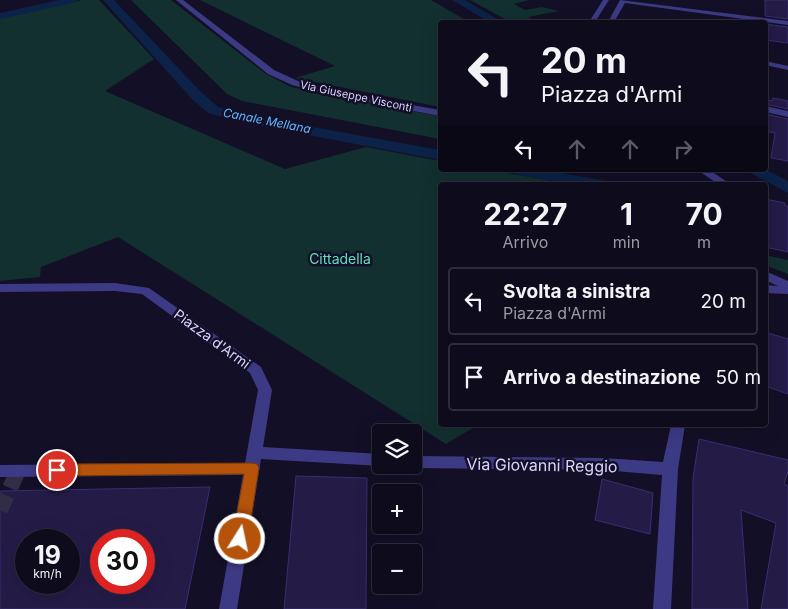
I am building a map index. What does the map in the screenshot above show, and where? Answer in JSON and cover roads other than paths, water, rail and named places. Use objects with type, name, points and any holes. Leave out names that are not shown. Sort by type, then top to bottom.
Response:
[{"type":"street","name":"Via Giuseppe Visconti","points":[[179,0],[271,72],[295,83],[321,90],[438,113]]},
{"type":"street","points":[[593,20],[606,0]]},
{"type":"street","points":[[612,20],[623,0],[766,20]]},
{"type":"street","points":[[768,20],[788,23]]},
{"type":"street","points":[[768,64],[788,68]]},
{"type":"street","points":[[768,110],[788,114]]},
{"type":"street","points":[[705,172],[722,182]]},
{"type":"street","points":[[768,276],[788,286]]},
{"type":"street","name":"Piazza d'Armi","points":[[0,288],[115,287],[145,291],[256,370],[265,390],[228,609]]},
{"type":"street","points":[[768,290],[788,290]]},
{"type":"street","points":[[662,609],[670,470],[678,427]]},
{"type":"street","points":[[0,471],[253,461],[372,460]]},
{"type":"street","name":"Via Giovanni Reggio","points":[[422,462],[604,464],[670,470]]},
{"type":"waterway","name":"Canale Mellana","points":[[0,16],[73,0]]},
{"type":"waterway","name":"Canale Mellana","points":[[108,0],[196,95],[213,110],[245,119],[438,155]]},
{"type":"waterway","points":[[457,0],[492,20]]},
{"type":"waterway","name":"Canale Mellana","points":[[531,172],[585,182]]},
{"type":"waterway","points":[[760,172],[788,188]]},
{"type":"tunnel","points":[[0,510],[18,471]]},
{"type":"park label","name":"Cittadella","points":[[340,259]]}]
